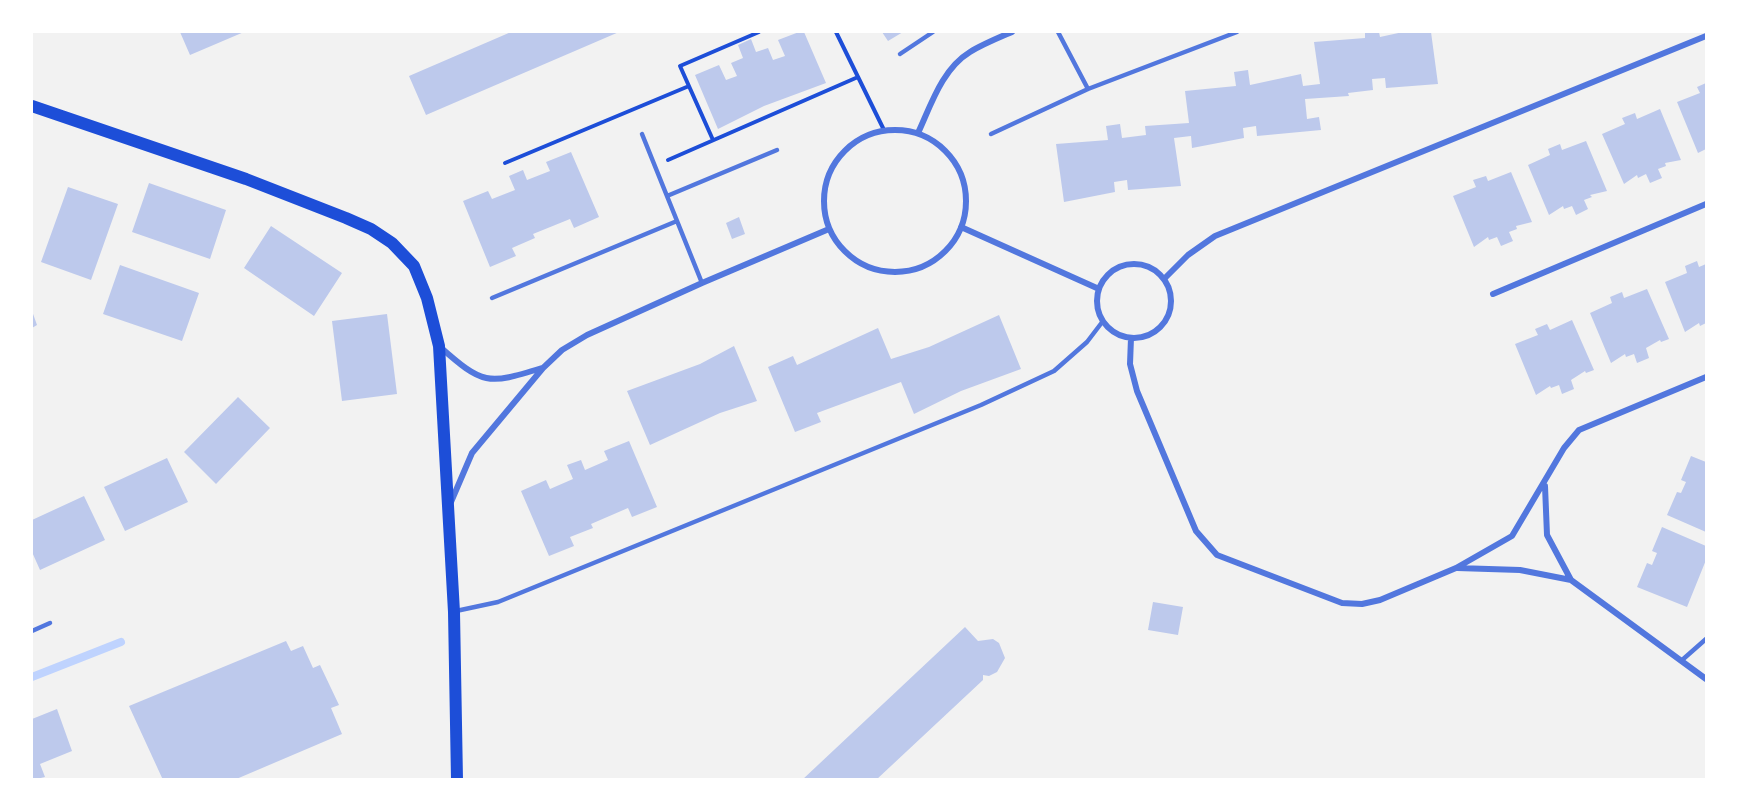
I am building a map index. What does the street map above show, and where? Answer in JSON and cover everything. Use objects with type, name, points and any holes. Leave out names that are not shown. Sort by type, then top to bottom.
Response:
[{"type":"main road","points":[[32,106],[246,179],[371,229],[392,243],[414,266],[428,298],[439,346],[445,417],[454,612],[457,780]]},
{"type":"street","points":[[918,133],[942,81],[954,65],[969,52],[1012,32]]},
{"type":"street","points":[[1164,279],[1188,255],[1215,236],[1707,36]]},
{"type":"street","points":[[884,130],[918,133],[938,144],[954,161],[963,182],[966,205],[961,227],[949,248],[930,263],[908,272],[884,272],[861,264],[842,249],[829,229],[824,207],[825,186],[832,166],[846,149],[864,137],[884,130]]},
{"type":"street","points":[[1493,294],[1707,204]]},
{"type":"street","points":[[961,227],[1099,289]]},
{"type":"street","points":[[448,511],[472,453],[543,368],[562,350],[587,335],[829,229]]},
{"type":"street","points":[[1128,264],[1142,265],[1154,270],[1164,279],[1171,302],[1169,314],[1154,332],[1131,338],[1111,330],[1103,321],[1098,311],[1099,289],[1105,278],[1116,269],[1128,264]]},
{"type":"street","points":[[1131,338],[1130,364],[1137,391],[1196,531],[1217,555],[1342,603],[1362,604],[1380,600],[1456,568],[1512,536],[1545,485],[1564,448],[1579,430],[1707,377]]},
{"type":"street","points":[[439,346],[463,367],[483,380],[504,380],[543,368]]},
{"type":"street","points":[[1545,485],[1547,535],[1571,580]]},
{"type":"street","points":[[1456,568],[1520,570],[1571,580],[1707,679]]},
{"type":"lane","points":[[900,54],[933,32]]},
{"type":"lane","points":[[1058,32],[1088,89]]},
{"type":"lane","points":[[991,134],[1088,89],[1237,32]]},
{"type":"lane","points":[[642,134],[702,283]]},
{"type":"lane","points":[[667,196],[777,150]]},
{"type":"lane","points":[[492,298],[677,221]]},
{"type":"lane","points":[[454,612],[498,602],[981,405],[1054,371],[1087,342],[1103,321]]},
{"type":"lane","points":[[32,631],[50,623]]},
{"type":"lane","points":[[1682,660],[1707,639]]},
{"type":"path","points":[[712,140],[680,66],[759,32]]},
{"type":"path","points":[[836,32],[884,130]]},
{"type":"path","points":[[665,161],[858,76]]},
{"type":"path","points":[[505,163],[689,86]]},
{"type":"building","points":[[180,32],[244,32],[190,55]]},
{"type":"building","points":[[511,32],[619,32],[426,115],[409,76]]},
{"type":"building","points":[[804,32],[826,83],[764,106],[718,129],[695,75],[719,65],[726,80],[737,76],[731,63],[743,58],[738,45],[751,39],[756,52],[768,48],[773,60],[785,56],[778,40]]},
{"type":"building","points":[[882,32],[903,32],[888,41]]},
{"type":"building","points":[[1365,32],[1379,32],[1380,37],[1403,32],[1431,32],[1438,84],[1386,88],[1385,78],[1372,79],[1373,90],[1348,93],[1349,96],[1305,99],[1307,119],[1319,117],[1321,130],[1257,136],[1256,126],[1243,128],[1244,138],[1192,148],[1191,136],[1174,138],[1181,186],[1128,190],[1127,180],[1114,182],[1115,192],[1064,202],[1056,144],[1108,140],[1106,126],[1120,124],[1122,138],[1146,135],[1145,126],[1189,123],[1185,91],[1236,86],[1234,72],[1248,70],[1250,85],[1301,74],[1303,86],[1320,84],[1314,42],[1365,38]]},
{"type":"building","points":[[1706,83],[1706,149],[1698,153],[1677,102],[1700,93],[1697,87]]},
{"type":"building","points":[[1660,109],[1681,160],[1665,163],[1666,166],[1658,169],[1662,178],[1650,183],[1646,174],[1638,178],[1637,175],[1624,184],[1602,134],[1625,124],[1622,118],[1635,113],[1637,119]]},
{"type":"building","points":[[1586,141],[1607,191],[1590,195],[1592,197],[1584,200],[1588,209],[1576,215],[1572,206],[1564,209],[1563,206],[1549,215],[1528,165],[1550,155],[1548,149],[1560,144],[1562,150]]},
{"type":"building","points":[[571,152],[599,217],[574,228],[570,219],[533,234],[535,238],[512,248],[516,256],[490,267],[463,201],[488,191],[492,199],[515,190],[509,176],[523,170],[527,180],[550,171],[546,162]]},
{"type":"building","points":[[1511,172],[1532,222],[1516,226],[1517,229],[1509,232],[1513,241],[1501,246],[1497,237],[1489,240],[1488,237],[1474,247],[1453,196],[1476,187],[1473,180],[1486,176],[1488,181]]},
{"type":"building","points":[[149,183],[226,210],[210,259],[132,232]]},
{"type":"building","points":[[68,187],[118,204],[91,280],[41,262]]},
{"type":"building","points":[[739,217],[745,234],[732,239],[726,223]]},
{"type":"building","points":[[271,226],[342,273],[314,316],[244,268]]},
{"type":"building","points":[[1697,261],[1699,267],[1706,264],[1706,323],[1700,326],[1699,323],[1685,332],[1665,282],[1687,273],[1685,266]]},
{"type":"building","points":[[120,265],[199,293],[182,341],[103,314]]},
{"type":"building","points":[[1647,289],[1669,339],[1661,342],[1660,340],[1646,348],[1649,358],[1637,363],[1634,354],[1626,357],[1625,354],[1611,363],[1590,313],[1612,303],[1610,297],[1622,292],[1624,298]]},
{"type":"building","points":[[32,311],[37,325],[32,328]]},
{"type":"building","points":[[387,314],[397,394],[342,401],[332,321]]},
{"type":"building","points":[[999,315],[1021,369],[961,391],[914,414],[901,382],[817,413],[821,422],[795,432],[768,367],[793,356],[797,365],[878,328],[891,359],[929,347]]},
{"type":"building","points":[[1572,320],[1594,370],[1586,373],[1585,371],[1571,380],[1574,389],[1562,394],[1559,385],[1551,388],[1550,386],[1536,395],[1515,344],[1538,335],[1535,329],[1547,324],[1550,330]]},
{"type":"building","points":[[734,346],[757,401],[720,413],[650,445],[627,391],[700,364]]},
{"type":"building","points":[[238,397],[270,428],[216,484],[184,452]]},
{"type":"building","points":[[629,441],[657,507],[632,517],[628,508],[591,524],[593,528],[570,537],[574,546],[549,556],[521,491],[546,480],[550,489],[573,479],[567,465],[581,460],[585,470],[608,460],[604,451]]},
{"type":"building","points":[[1691,456],[1706,462],[1706,532],[1667,515],[1677,492],[1681,493],[1686,482],[1681,480]]},
{"type":"building","points":[[167,458],[188,502],[125,531],[104,487]]},
{"type":"building","points":[[84,496],[105,540],[40,570],[32,552],[32,520]]},
{"type":"building","points":[[1662,527],[1706,546],[1706,560],[1687,607],[1637,587],[1647,563],[1652,565],[1657,553],[1652,551]]},
{"type":"building","points":[[1153,602],[1183,607],[1178,635],[1148,630]]},
{"type":"building","points":[[965,627],[978,641],[993,639],[999,643],[1005,658],[997,672],[989,676],[983,675],[983,680],[876,780],[802,780]]},
{"type":"building","points":[[286,641],[291,651],[303,646],[313,668],[320,665],[339,705],[331,708],[342,734],[234,780],[163,780],[129,706]]},
{"type":"building","points":[[57,709],[72,751],[40,764],[45,777],[32,780],[32,719]]},
{"type":"waterway","points":[[32,677],[121,642]]}]
